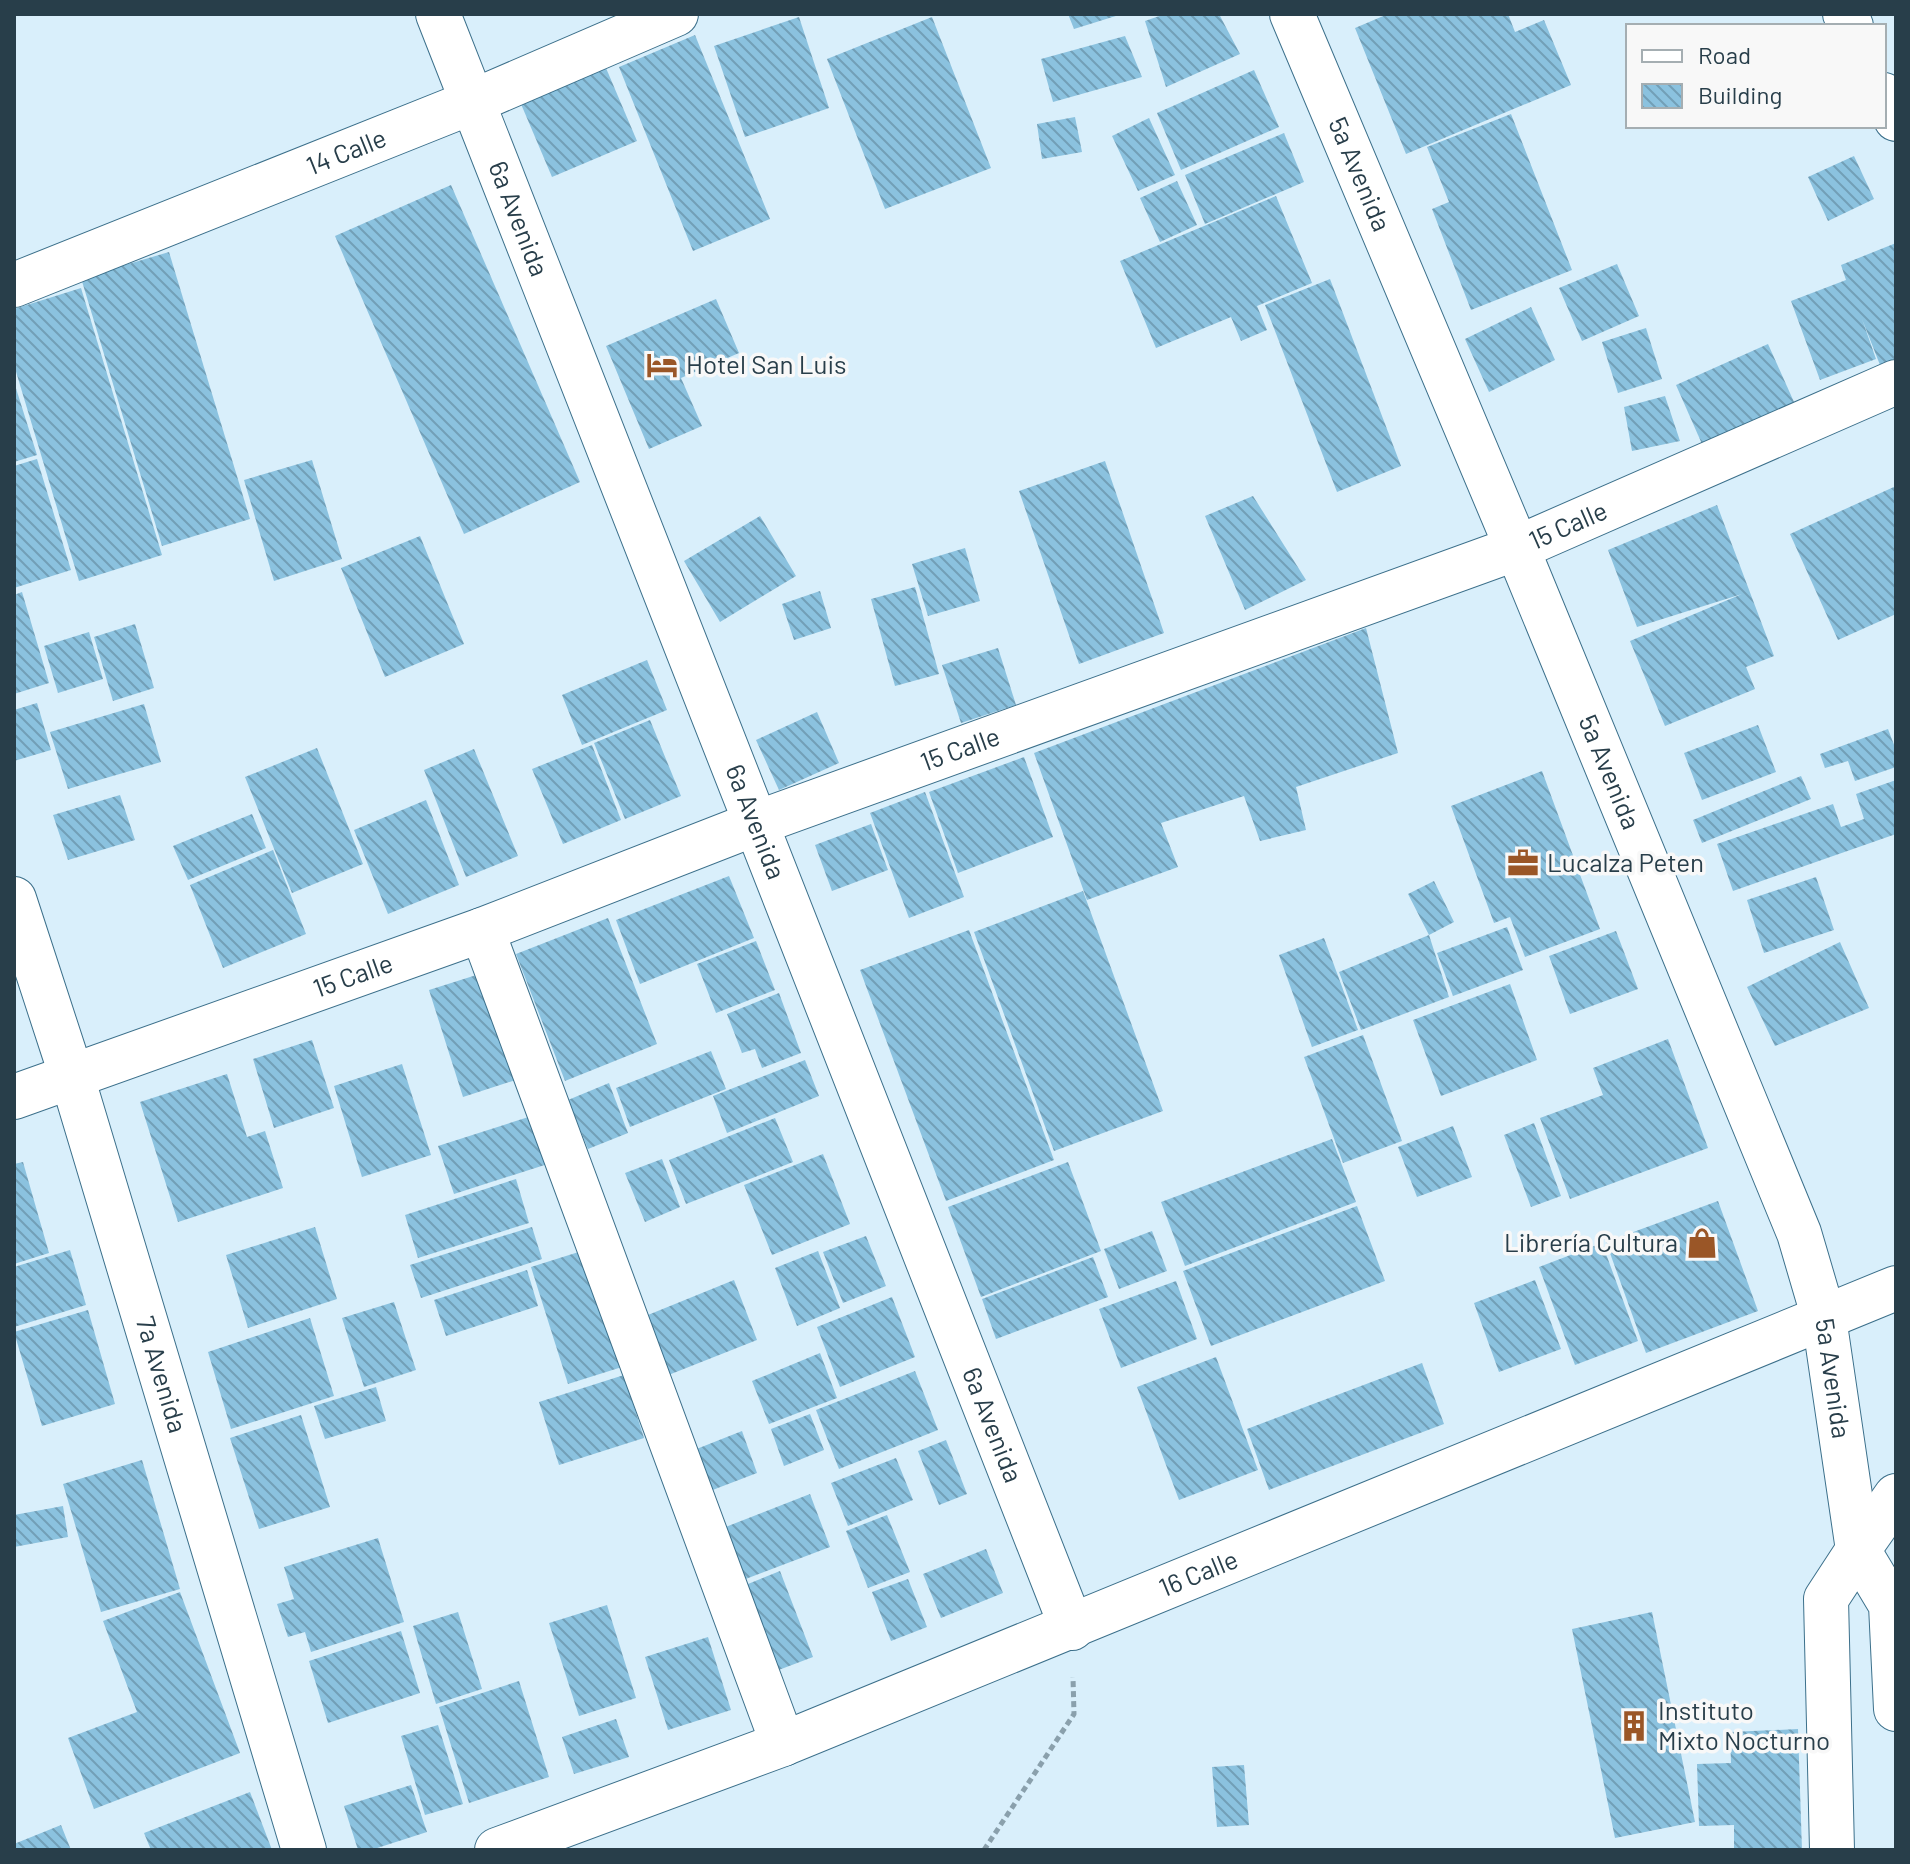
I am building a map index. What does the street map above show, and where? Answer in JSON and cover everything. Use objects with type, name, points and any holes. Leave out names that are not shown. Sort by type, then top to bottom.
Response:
[{"type":"street","name":"6a Avenida","points":[[438,14],[1072,1628]]},
{"type":"street","name":"14 Calle","points":[[14,285],[472,102],[676,14]]},
{"type":"street","name":"5a Avenida","points":[[1292,14],[1517,548],[1799,1233],[1824,1318],[1858,1550],[1891,1605],[1896,1709]]},
{"type":"street","points":[[1886,99],[1896,119]]},
{"type":"street","name":"15 Calle","points":[[14,1097],[482,930],[754,824],[1517,548],[1896,382]]},
{"type":"street","name":"7a Avenida","points":[[14,899],[72,1077],[304,1850]]},
{"type":"street","points":[[482,930],[783,1744]]},
{"type":"street","name":"16 Calle","points":[[497,1850],[783,1744],[1072,1628],[1896,1288]]},
{"type":"street","points":[[1832,1850],[1826,1599],[1896,1496]]},
{"type":"path","points":[[984,1850],[1074,1714],[1072,1628]]},
{"type":"building","points":[[1068,14],[1119,14],[1119,15],[1074,29]]},
{"type":"building","points":[[1165,14],[1219,14],[1240,54],[1166,87],[1145,21]]},
{"type":"building","points":[[1388,14],[1508,14],[1515,32],[1544,20],[1571,85],[1406,154],[1355,28]]},
{"type":"building","points":[[799,17],[829,108],[745,137],[714,46]]},
{"type":"building","points":[[932,17],[991,168],[885,209],[827,59]]},
{"type":"building","points":[[695,35],[770,219],[693,251],[619,67]]},
{"type":"building","points":[[1125,36],[1142,77],[1053,102],[1041,59]]},
{"type":"building","points":[[606,68],[637,141],[552,177],[521,104]]},
{"type":"building","points":[[1254,70],[1279,127],[1181,170],[1157,113]]},
{"type":"building","points":[[1511,114],[1572,270],[1471,310],[1432,209],[1449,202],[1427,147]]},
{"type":"building","points":[[1075,117],[1082,152],[1042,159],[1037,124]]},
{"type":"building","points":[[1149,118],[1175,175],[1138,191],[1112,136]]},
{"type":"building","points":[[1284,133],[1304,182],[1205,224],[1185,175]]},
{"type":"building","points":[[1854,156],[1874,199],[1828,221],[1808,177]]},
{"type":"building","points":[[1177,181],[1197,225],[1160,242],[1140,198]]},
{"type":"building","points":[[451,185],[580,482],[464,534],[335,236]]},
{"type":"building","points":[[1276,196],[1312,283],[1257,306],[1267,330],[1241,341],[1231,317],[1156,348],[1120,261]]},
{"type":"building","points":[[1896,243],[1896,358],[1880,365],[1862,319],[1876,359],[1820,380],[1791,301],[1846,280],[1841,265]]},
{"type":"building","points":[[169,252],[250,519],[162,546],[81,278]]},
{"type":"building","points":[[1617,264],[1639,316],[1582,341],[1559,288]]},
{"type":"building","points":[[1330,279],[1401,466],[1337,492],[1265,305]]},
{"type":"building","points":[[81,288],[162,555],[79,581],[14,365],[14,309]]},
{"type":"building","name":"Hotel San Luis","points":[[716,299],[739,353],[681,378],[702,426],[649,449],[606,346]]},
{"type":"building","points":[[1531,307],[1555,360],[1489,392],[1465,339]]},
{"type":"building","points":[[1646,328],[1662,379],[1618,393],[1602,342]]},
{"type":"building","points":[[1768,344],[1794,402],[1702,444],[1676,385]]},
{"type":"building","points":[[14,382],[37,455],[14,462]]},
{"type":"building","points":[[1665,396],[1680,441],[1632,451],[1624,407]]},
{"type":"building","points":[[37,459],[71,570],[14,588],[14,466]]},
{"type":"building","points":[[312,460],[342,559],[274,581],[244,480]]},
{"type":"building","points":[[1105,461],[1164,633],[1079,664],[1019,491]]},
{"type":"building","points":[[1896,486],[1896,614],[1838,640],[1790,534]]},
{"type":"building","points":[[1253,496],[1306,580],[1245,610],[1205,516]]},
{"type":"building","points":[[1717,505],[1774,656],[1746,667],[1755,689],[1665,726],[1630,641],[1742,594],[1637,627],[1608,550]]},
{"type":"building","points":[[760,516],[796,576],[720,622],[684,561]]},
{"type":"building","points":[[420,536],[464,644],[385,677],[341,568]]},
{"type":"building","points":[[965,548],[980,601],[928,616],[912,564]]},
{"type":"building","points":[[915,587],[939,674],[895,686],[871,599]]},
{"type":"building","points":[[820,591],[831,628],[794,640],[782,604]]},
{"type":"building","points":[[22,592],[49,683],[14,694],[14,595]]},
{"type":"building","points":[[135,624],[154,688],[113,701],[94,637]]},
{"type":"building","points":[[1366,628],[1398,753],[1296,787],[1306,830],[1260,841],[1244,796],[1161,823],[1178,867],[1087,900],[1034,753]]},
{"type":"building","points":[[89,632],[103,679],[58,693],[44,646]]},
{"type":"building","points":[[998,648],[1016,705],[961,723],[942,665]]},
{"type":"building","points":[[647,660],[667,710],[582,745],[562,695]]},
{"type":"building","points":[[37,703],[51,750],[14,761],[14,710]]},
{"type":"building","points":[[144,704],[161,762],[68,789],[50,732]]},
{"type":"building","points":[[817,712],[839,763],[779,790],[756,740]]},
{"type":"building","points":[[650,720],[681,796],[625,819],[594,743]]},
{"type":"building","points":[[1758,725],[1776,772],[1702,800],[1684,753]]},
{"type":"building","points":[[1888,729],[1896,750],[1896,767],[1855,781],[1848,761],[1825,768],[1820,754]]},
{"type":"building","points":[[592,745],[621,820],[563,844],[532,769]]},
{"type":"building","points":[[317,748],[363,864],[292,893],[245,777]]},
{"type":"building","points":[[474,749],[518,856],[466,877],[424,770]]},
{"type":"building","points":[[1024,757],[1053,837],[958,873],[929,792]]},
{"type":"building","points":[[1542,771],[1600,929],[1525,957],[1510,917],[1494,923],[1451,806]]},
{"type":"building","points":[[1801,776],[1811,799],[1702,843],[1693,820]]},
{"type":"building","points":[[1896,780],[1896,834],[1733,891],[1717,844],[1833,804],[1841,827],[1864,819],[1856,794]]},
{"type":"building","points":[[925,792],[964,897],[909,918],[870,813]]},
{"type":"building","points":[[120,795],[135,840],[68,860],[53,815]]},
{"type":"building","points":[[426,800],[459,885],[388,914],[354,830]]},
{"type":"building","points":[[252,814],[266,848],[188,880],[173,846]]},
{"type":"building","points":[[871,824],[888,870],[832,891],[815,845]]},
{"type":"building","points":[[273,850],[306,934],[223,968],[190,885]]},
{"type":"building","points":[[729,876],[754,938],[640,984],[616,920]]},
{"type":"building","points":[[1816,877],[1834,930],[1764,953],[1747,900]]},
{"type":"building","points":[[1434,881],[1454,922],[1429,935],[1408,894]]},
{"type":"building","points":[[1083,891],[1163,1111],[1054,1151],[974,932]]},
{"type":"building","points":[[608,918],[657,1044],[565,1081],[516,954]]},
{"type":"building","points":[[1507,927],[1523,970],[1453,996],[1437,953]]},
{"type":"building","points":[[969,930],[1054,1160],[946,1201],[860,970]]},
{"type":"building","points":[[1616,931],[1638,989],[1570,1014],[1549,956]]},
{"type":"building","points":[[1429,935],[1449,997],[1361,1030],[1339,972]]},
{"type":"building","points":[[1324,938],[1358,1030],[1312,1047],[1279,955]]},
{"type":"building","points":[[756,941],[775,990],[716,1013],[697,964]]},
{"type":"building","points":[[1840,942],[1869,1008],[1775,1046],[1747,987]]},
{"type":"building","points":[[489,971],[522,1078],[463,1097],[429,990]]},
{"type":"building","points":[[1510,984],[1537,1060],[1441,1096],[1413,1020]]},
{"type":"building","points":[[779,993],[801,1053],[762,1068],[755,1049],[742,1053],[727,1014]]},
{"type":"building","points":[[1363,1035],[1402,1141],[1343,1163],[1304,1057]]},
{"type":"building","points":[[1668,1039],[1708,1148],[1570,1199],[1540,1118],[1603,1095],[1593,1068]]},
{"type":"building","points":[[312,1040],[334,1108],[274,1128],[253,1059]]},
{"type":"building","points":[[711,1051],[726,1089],[630,1127],[616,1088]]},
{"type":"building","points":[[805,1060],[819,1096],[727,1133],[713,1096]]},
{"type":"building","points":[[402,1064],[431,1155],[362,1177],[334,1086]]},
{"type":"building","points":[[227,1074],[247,1137],[265,1131],[283,1188],[178,1222],[140,1102]]},
{"type":"building","points":[[609,1083],[628,1133],[588,1149],[568,1100]]},
{"type":"building","points":[[538,1114],[554,1162],[454,1194],[438,1146]]},
{"type":"building","points":[[775,1118],[793,1162],[686,1204],[669,1160]]},
{"type":"building","points":[[1534,1123],[1561,1196],[1531,1207],[1504,1135]]},
{"type":"building","points":[[1453,1126],[1472,1177],[1417,1197],[1398,1147]]},
{"type":"building","points":[[1332,1139],[1356,1202],[1185,1266],[1161,1202]]},
{"type":"building","points":[[823,1154],[850,1224],[772,1255],[744,1185]]},
{"type":"building","points":[[662,1159],[680,1207],[645,1222],[625,1173]]},
{"type":"building","points":[[23,1162],[49,1253],[14,1264],[14,1164]]},
{"type":"building","points":[[1068,1162],[1101,1251],[981,1297],[948,1207]]},
{"type":"building","points":[[516,1179],[529,1223],[418,1258],[405,1215]]},
{"type":"building","points":[[1718,1201],[1758,1311],[1646,1353],[1606,1242]]},
{"type":"building","points":[[1357,1206],[1385,1281],[1211,1346],[1183,1271]]},
{"type":"building","points":[[315,1227],[337,1299],[248,1328],[226,1255]]},
{"type":"building","points":[[532,1227],[542,1259],[421,1298],[410,1265]]},
{"type":"building","points":[[1152,1231],[1167,1271],[1119,1289],[1104,1249]]},
{"type":"building","points":[[866,1236],[886,1286],[843,1303],[823,1252]]},
{"type":"building","points":[[1602,1243],[1638,1341],[1575,1365],[1539,1267]]},
{"type":"building","points":[[70,1250],[86,1305],[14,1327],[14,1267]]},
{"type":"building","points":[[585,1250],[622,1367],[568,1384],[531,1267]]},
{"type":"building","points":[[818,1251],[840,1308],[797,1326],[775,1268]]},
{"type":"building","points":[[1093,1257],[1108,1297],[996,1339],[982,1299]]},
{"type":"building","points":[[527,1270],[538,1306],[446,1336],[434,1300]]},
{"type":"building","points":[[734,1280],[757,1340],[666,1376],[643,1317]]},
{"type":"building","points":[[1535,1280],[1561,1349],[1499,1372],[1474,1303]]},
{"type":"building","points":[[1176,1281],[1197,1339],[1121,1368],[1099,1309]]},
{"type":"building","points":[[892,1297],[915,1357],[840,1387],[817,1327]]},
{"type":"building","points":[[394,1302],[416,1370],[364,1387],[342,1318]]},
{"type":"building","points":[[88,1310],[115,1404],[42,1426],[14,1332]]},
{"type":"building","points":[[310,1318],[334,1396],[231,1429],[208,1352]]},
{"type":"building","points":[[820,1353],[837,1398],[769,1424],[752,1381]]},
{"type":"building","points":[[1216,1357],[1258,1470],[1179,1500],[1137,1387]]},
{"type":"building","points":[[1422,1363],[1444,1424],[1269,1490],[1247,1429]]},
{"type":"building","points":[[915,1371],[938,1430],[839,1469],[816,1410]]},
{"type":"building","points":[[624,1375],[644,1438],[559,1465],[539,1402]]},
{"type":"building","points":[[376,1387],[386,1421],[325,1439],[314,1406]]},
{"type":"building","points":[[810,1414],[824,1450],[784,1466],[771,1429]]},
{"type":"building","points":[[301,1415],[330,1507],[259,1529],[230,1438]]},
{"type":"building","points":[[742,1431],[757,1473],[710,1491],[694,1450]]},
{"type":"building","points":[[946,1440],[967,1494],[939,1505],[918,1451]]},
{"type":"building","points":[[896,1458],[913,1500],[848,1526],[831,1483]]},
{"type":"building","points":[[142,1460],[180,1589],[101,1612],[63,1484]]},
{"type":"building","points":[[810,1494],[830,1547],[743,1580],[723,1528]]},
{"type":"building","points":[[63,1506],[68,1537],[14,1547],[14,1515]]},
{"type":"building","points":[[887,1515],[910,1572],[868,1588],[846,1531]]},
{"type":"building","points":[[378,1538],[404,1622],[311,1652],[305,1632],[288,1637],[277,1604],[294,1599],[284,1567]]},
{"type":"building","points":[[986,1549],[1003,1593],[941,1618],[923,1574]]},
{"type":"building","points":[[780,1571],[813,1657],[776,1671],[743,1586]]},
{"type":"building","points":[[908,1579],[927,1627],[891,1641],[872,1592]]},
{"type":"building","points":[[180,1592],[240,1753],[94,1809],[68,1738],[137,1712],[103,1621]]},
{"type":"building","points":[[607,1605],[636,1698],[579,1716],[549,1623]]},
{"type":"building","points":[[458,1612],[482,1689],[436,1704],[413,1626]]},
{"type":"building","name":"Instituto Mixto Nocturno","points":[[1652,1612],[1695,1822],[1615,1838],[1572,1629]]},
{"type":"building","points":[[401,1631],[420,1693],[328,1723],[309,1661]]},
{"type":"building","points":[[708,1637],[731,1710],[668,1730],[645,1657]]},
{"type":"building","points":[[519,1681],[549,1777],[469,1803],[439,1707]]},
{"type":"building","points":[[616,1719],[629,1757],[574,1774],[562,1737]]},
{"type":"building","points":[[438,1725],[463,1804],[425,1815],[401,1736]]},
{"type":"building","points":[[1798,1729],[1802,1850],[1734,1850],[1734,1825],[1699,1826],[1697,1764],[1731,1763],[1730,1732]]},
{"type":"building","points":[[1244,1765],[1249,1825],[1217,1827],[1212,1767]]},
{"type":"building","points":[[411,1785],[427,1832],[371,1850],[358,1850],[344,1806]]},
{"type":"building","points":[[250,1792],[272,1850],[151,1850],[144,1833]]},
{"type":"building","points":[[61,1825],[71,1850],[14,1850],[14,1844]]},
{"type":"place","name":"Hotel San Luis","points":[[662,365]]},
{"type":"place","name":"Lucalza Peten","points":[[1523,863]]},
{"type":"place","name":"Librería Cultura","points":[[1702,1243]]},
{"type":"place","name":"Instituto Mixto Nocturno","points":[[1634,1726]]}]
